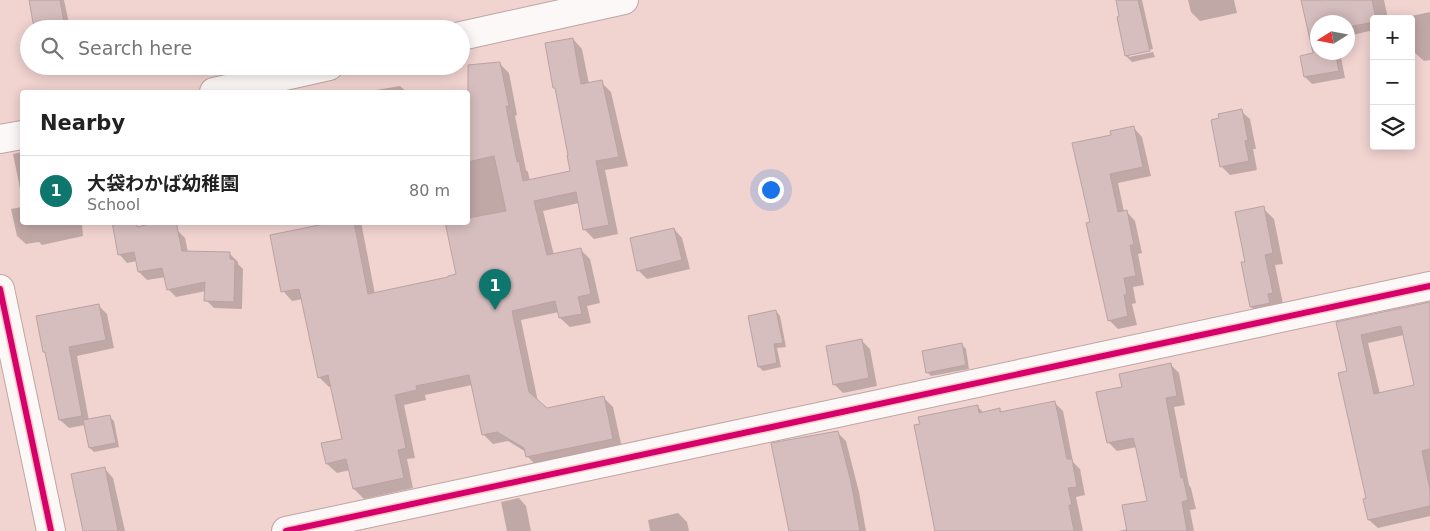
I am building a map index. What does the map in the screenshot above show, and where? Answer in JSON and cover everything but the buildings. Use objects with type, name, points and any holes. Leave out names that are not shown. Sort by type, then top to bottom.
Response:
[{"type":"street","points":[[470,34],[624,0]]},
{"type":"street","points":[[223,90],[289,75]]},
{"type":"street","points":[[0,140],[20,135]]},
{"type":"street","points":[[286,531],[1430,286]]},
{"type":"street","points":[[0,289],[51,531]]},
{"type":"cycle path","points":[[286,531],[1430,286]]},
{"type":"cycle path","points":[[0,289],[51,531]]},
{"type":"place","name":"大袋わかば幼稚園","points":[[495,310]]}]
